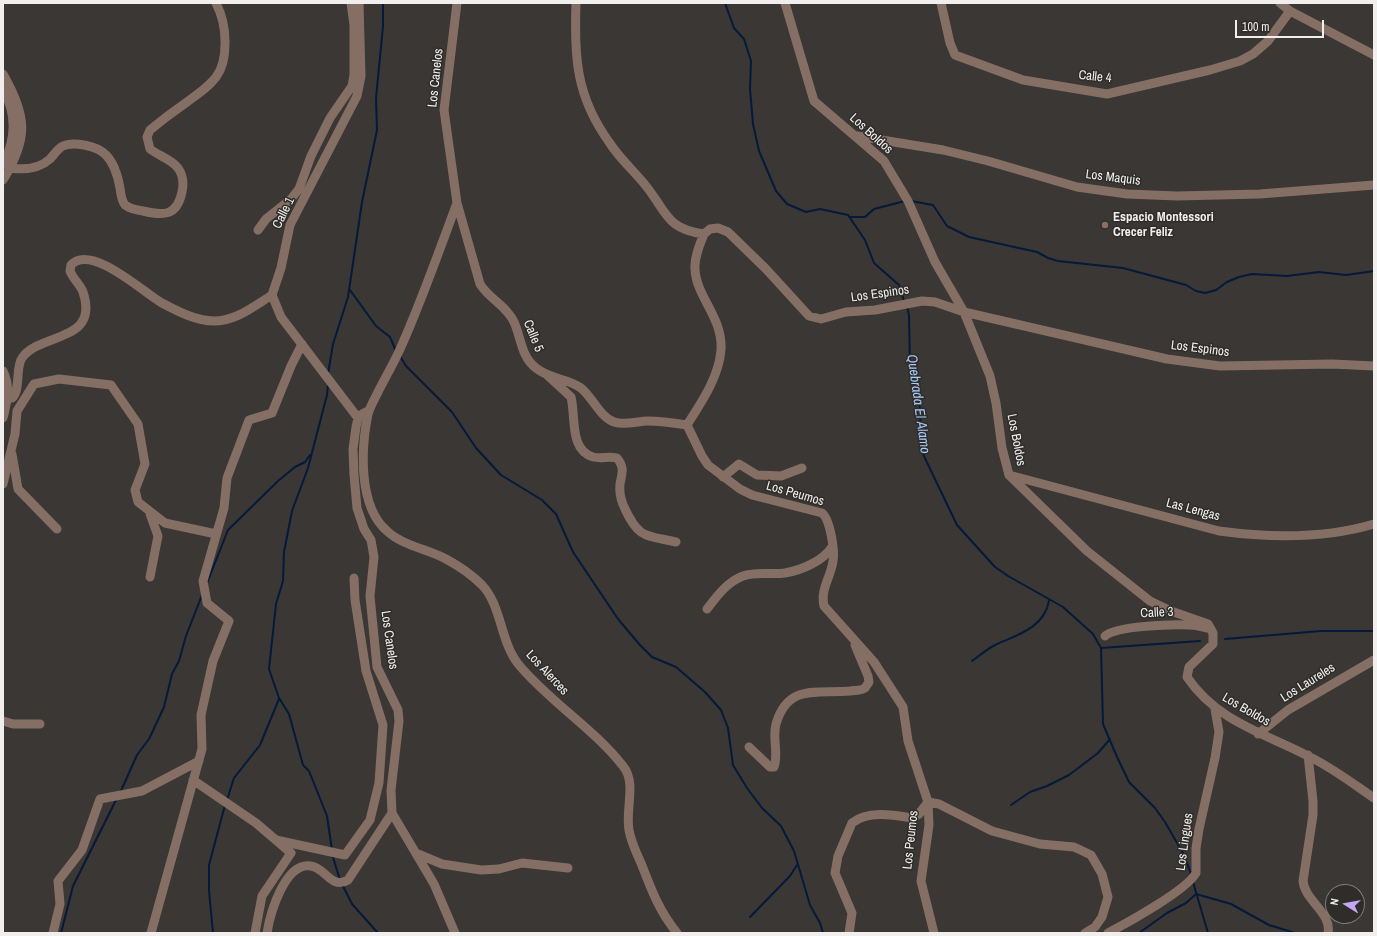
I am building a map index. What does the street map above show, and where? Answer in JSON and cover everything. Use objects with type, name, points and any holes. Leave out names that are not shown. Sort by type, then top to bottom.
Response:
[{"type":"street","points":[[6,166],[22,169],[38,166],[46,162],[65,145],[72,144],[95,148],[105,154],[113,165],[118,177],[122,201],[125,205],[157,214],[167,213],[174,209],[179,204],[182,190],[182,175],[172,162],[150,148],[147,137],[150,130],[204,90],[218,75],[224,59],[225,39],[222,18],[216,3]]},
{"type":"street","points":[[258,230],[271,214],[291,199],[299,189],[308,163],[330,118],[352,86],[354,75],[354,24],[351,3]]},
{"type":"street","name":"Calle 1","points":[[272,295],[290,225],[357,96],[361,76],[359,3]]},
{"type":"street","name":"Los Canelos","points":[[457,3],[444,110],[457,203]]},
{"type":"street","name":"Los Espinos","points":[[576,3],[575,43],[577,68],[586,101],[609,143],[633,169],[676,226],[690,232],[704,234],[710,229],[718,228],[728,232],[766,269],[810,316],[821,319],[846,312],[875,310],[922,301],[935,302],[964,312],[1167,359],[1235,367],[1332,364],[1374,366]]},
{"type":"street","name":"Los Boldos","points":[[785,3],[814,101],[884,161],[908,201],[935,262],[964,312],[990,376],[996,403],[1002,448],[1009,475],[1087,551],[1150,601],[1171,611],[1202,620],[1208,624],[1211,629],[1213,644],[1210,649],[1192,664],[1187,672],[1187,677],[1198,692],[1215,709],[1258,734],[1308,755],[1374,798]]},
{"type":"street","name":"Calle 4","points":[[941,3],[950,43],[955,55],[1023,80],[1108,94],[1240,61],[1253,54],[1268,41],[1290,11]]},
{"type":"street","points":[[1280,3],[1290,11],[1374,55]]},
{"type":"street","points":[[3,74],[18,102],[22,121],[20,140],[6,166]]},
{"type":"street","points":[[3,90],[11,105],[14,124],[3,180]]},
{"type":"street","name":"Los Maquis","points":[[855,136],[943,150],[988,161],[1077,187],[1127,194],[1177,196],[1253,194],[1374,185]]},
{"type":"street","points":[[8,398],[12,398],[16,394],[20,363],[25,354],[42,344],[72,332],[81,322],[85,303],[80,286],[70,271],[70,267],[74,262],[90,261],[110,267],[161,302],[202,320],[215,321],[233,318],[272,295],[278,312],[358,418],[362,414],[368,412],[400,348],[425,290],[457,203]]},
{"type":"street","name":"Calle 5","points":[[457,203],[480,284],[484,292],[507,311],[515,322],[530,363],[545,373],[566,380],[580,387],[590,397],[606,418],[616,423],[653,422],[688,425]]},
{"type":"street","points":[[688,425],[705,396],[714,376],[721,351],[720,332],[715,316],[698,285],[695,269],[704,234]]},
{"type":"street","points":[[151,933],[202,750],[201,715],[213,661],[229,621],[207,603],[203,581],[224,508],[227,478],[249,420],[272,413],[291,366],[302,344]]},
{"type":"street","points":[[3,371],[7,380],[8,398],[3,418]]},
{"type":"street","points":[[545,373],[571,397],[577,442],[582,451],[592,457],[617,458],[621,463],[624,473],[620,493],[623,504],[634,526],[643,534],[676,542]]},
{"type":"street","points":[[3,484],[17,411],[34,384],[59,379],[111,385],[138,424],[145,464],[135,490],[138,502],[164,523],[216,534]]},
{"type":"street","name":"Los Alerces","points":[[368,412],[364,449],[364,481],[368,502],[376,517],[386,531],[402,541],[446,559],[468,573],[483,587],[491,600],[517,662],[534,681],[612,753],[625,768],[629,777],[628,820],[632,840],[661,912],[677,933]]},
{"type":"street","name":"Los Canelos","points":[[358,418],[353,449],[354,475],[357,508],[364,529],[371,540],[374,557],[370,596],[377,667],[398,710],[399,721],[391,790],[392,813],[418,854],[434,884],[456,933]]},
{"type":"street","name":"Los Peumos","points":[[688,425],[702,456],[708,465],[723,477],[752,495],[822,514],[827,519],[834,560],[822,597],[828,612],[874,662],[903,707],[908,740],[928,802],[929,825],[921,881],[934,933]]},
{"type":"street","points":[[11,448],[18,489],[57,529]]},
{"type":"street","points":[[723,477],[739,464],[757,475],[780,476],[802,468]]},
{"type":"street","name":"Las Lengas","points":[[1009,475],[1219,531],[1277,537],[1352,530],[1374,524]]},
{"type":"street","points":[[149,511],[158,536],[150,577]]},
{"type":"street","points":[[708,609],[717,595],[728,585],[742,577],[756,573],[786,573],[822,559],[832,547]]},
{"type":"street","points":[[276,840],[345,855],[370,820],[379,783],[383,725],[366,671],[355,600],[354,578]]},
{"type":"street","name":"Calle 3","points":[[1105,636],[1115,630],[1146,626],[1189,625],[1211,629]]},
{"type":"street","points":[[749,748],[770,767],[774,767],[774,734],[776,723],[787,704],[795,697],[810,691],[844,691],[865,688],[869,682],[868,676],[851,636]]},
{"type":"street","name":"Los Laureles","points":[[1258,734],[1288,710],[1374,660]]},
{"type":"street","name":"Los Lingues","points":[[1108,933],[1186,885],[1196,874],[1196,848],[1199,829],[1215,758],[1219,732],[1215,709]]},
{"type":"street","points":[[3,721],[13,724],[40,724]]},
{"type":"street","points":[[1308,755],[1313,815],[1302,881],[1304,890],[1328,922],[1328,933]]},
{"type":"street","points":[[53,933],[60,904],[58,881],[82,850],[100,799],[142,791],[199,762]]},
{"type":"street","points":[[193,780],[256,823],[291,853],[262,896],[255,933]]},
{"type":"street","points":[[849,933],[852,913],[835,873],[838,856],[852,823],[864,817],[892,814],[912,818],[919,814],[928,802],[939,804],[992,831],[1040,844],[1074,847],[1091,855],[1102,874],[1108,897],[1102,917],[1095,927],[1085,933]]},
{"type":"street","points":[[267,933],[277,898],[291,874],[298,868],[309,865],[316,868],[334,882],[346,881],[350,878],[392,813]]},
{"type":"street","points":[[418,854],[442,864],[481,870],[499,869],[522,863],[568,868]]},
{"type":"waterway","points":[[328,374],[333,344],[348,297],[362,202],[377,130],[376,98],[383,26],[383,3]]},
{"type":"waterway","name":"Quebrada El Alamo","points":[[725,3],[734,28],[744,39],[751,61],[750,89],[753,124],[759,151],[776,191],[787,204],[806,212],[820,209],[848,215],[865,240],[874,263],[899,285],[904,301]]},
{"type":"waterway","points":[[850,217],[865,217],[874,209],[905,201]]},
{"type":"waterway","points":[[911,201],[933,205],[947,226],[969,237],[1037,252],[1058,261],[1123,268],[1186,285],[1196,291],[1205,293],[1216,290],[1227,282],[1239,277],[1252,274],[1287,276],[1319,272],[1346,275],[1374,271]]},
{"type":"waterway","points":[[350,290],[376,326],[390,337],[396,351]]},
{"type":"waterway","name":"Quebrada El Alamo","points":[[907,307],[909,315],[910,366],[919,394],[922,452],[957,525],[995,567],[1063,607],[1093,634],[1101,648],[1103,724],[1129,782],[1155,808],[1165,822],[1184,855],[1191,874]]},
{"type":"waterway","points":[[400,356],[406,366],[452,412],[476,448],[501,475],[542,500],[556,514],[573,552],[618,619],[640,645],[652,657],[676,667],[705,692],[721,710],[728,728],[733,765],[747,788],[762,808],[781,826],[794,851],[810,905],[820,923],[823,933]]},
{"type":"waterway","points":[[328,385],[327,395],[308,468],[292,511],[284,552],[283,581],[276,604],[269,669],[279,698],[289,714],[303,765],[309,771],[327,816],[332,850]]},
{"type":"waterway","points":[[207,583],[228,530],[278,481],[295,467],[305,462],[310,455]]},
{"type":"waterway","points":[[120,793],[137,755],[149,739],[164,707],[172,674],[179,661],[186,636],[202,595]]},
{"type":"waterway","points":[[972,661],[992,647],[1020,634],[1036,624],[1042,618],[1049,601]]},
{"type":"waterway","points":[[1225,639],[1321,631],[1374,631]]},
{"type":"waterway","points":[[1101,648],[1200,641]]},
{"type":"waterway","points":[[227,800],[234,778],[260,745],[279,699]]},
{"type":"waterway","points":[[1011,805],[1030,792],[1047,786],[1069,775],[1098,753],[1110,739]]},
{"type":"waterway","points":[[61,933],[73,886],[117,798]]},
{"type":"waterway","points":[[213,933],[209,891],[209,865],[225,805]]},
{"type":"waterway","points":[[332,854],[340,880]]},
{"type":"waterway","points":[[750,917],[790,876],[797,865]]},
{"type":"waterway","name":"Quebrada El Alamo","points":[[1193,882],[1208,933]]},
{"type":"waterway","points":[[342,884],[352,904],[378,933]]},
{"type":"waterway","points":[[1139,933],[1167,913],[1186,903],[1196,894],[1231,904],[1269,925],[1295,933]]},
{"type":"place","name":"Espacio Montessori Crecer Feliz","points":[[1105,225]]}]
